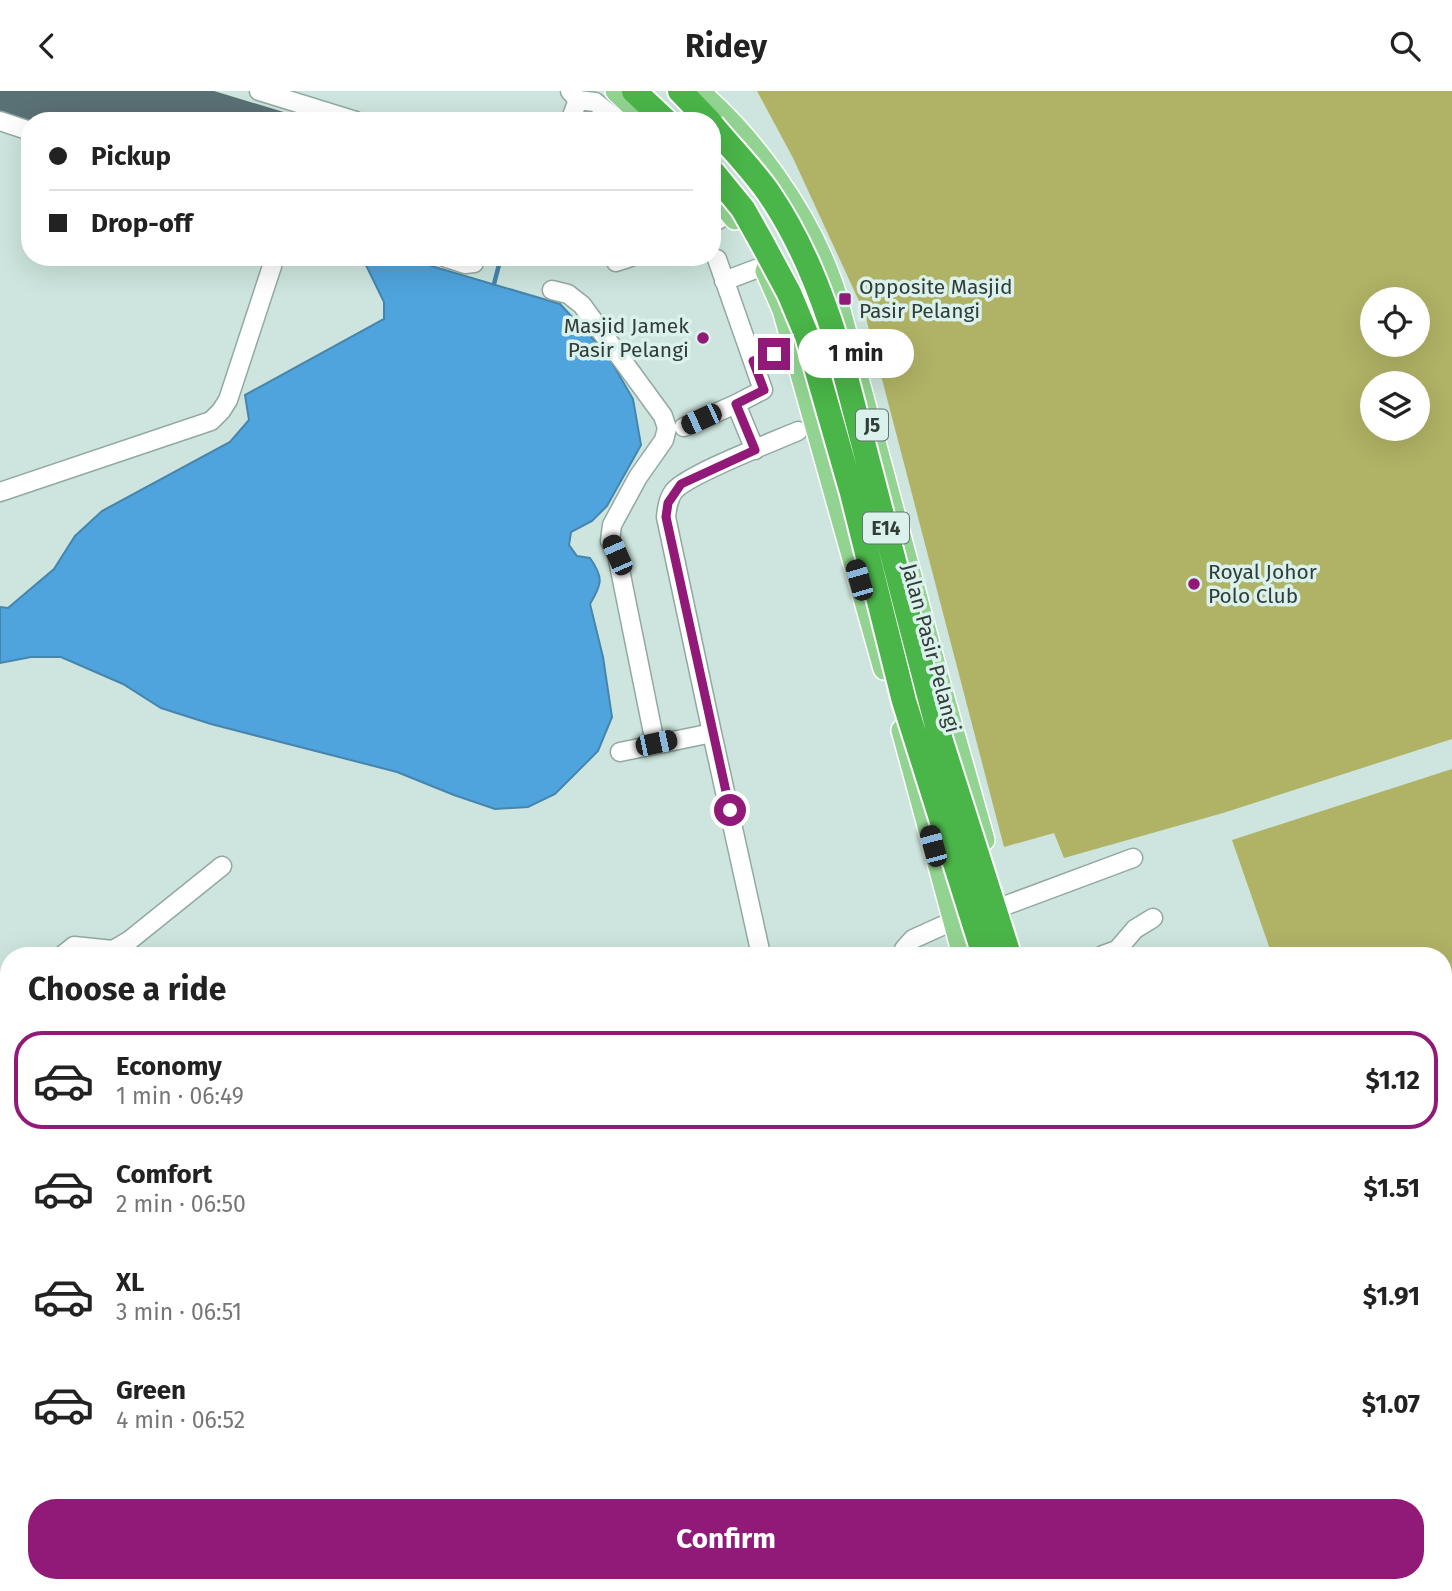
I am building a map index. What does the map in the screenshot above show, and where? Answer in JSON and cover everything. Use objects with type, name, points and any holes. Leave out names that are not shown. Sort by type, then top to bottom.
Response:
[{"type":"highway","points":[[634,91],[656,112]]},
{"type":"highway","name":"E14","points":[[680,91],[705,112]]},
{"type":"highway","name":"E14","points":[[721,127],[766,190],[805,254],[822,295],[841,357],[941,741],[1006,947]]},
{"type":"highway","name":"E14","points":[[721,183],[749,220],[789,293],[807,336],[852,493],[904,701],[981,947]]},
{"type":"main road","points":[[616,91],[638,112]]},
{"type":"main road","name":"Jalan Pasir Pelangi","points":[[698,91],[711,112]]},
{"type":"main road","name":"Jalan Pasir Pelangi","points":[[721,125],[757,153],[803,222],[830,278],[888,482],[938,677],[1017,947]]},
{"type":"main road","points":[[722,218],[764,266],[783,310],[961,947]]},
{"type":"lane","points":[[259,91],[313,99],[338,112]]},
{"type":"lane","points":[[714,91],[717,112]]},
{"type":"lane","points":[[574,95],[595,102],[608,112]]},
{"type":"lane","points":[[0,121],[21,128]]},
{"type":"lane","points":[[0,492],[211,421],[228,400],[272,266]]},
{"type":"lane","points":[[684,427],[764,390],[719,266]]},
{"type":"lane","points":[[724,281],[764,266]]},
{"type":"lane","points":[[552,290],[568,294],[582,305],[663,416],[667,428],[664,440],[638,477],[611,525],[610,541],[617,555],[656,743]]},
{"type":"lane","points":[[753,361],[793,348]]},
{"type":"lane","points":[[736,404],[755,450]]},
{"type":"lane","points":[[759,947],[666,517],[668,503],[681,484],[798,431]]},
{"type":"lane","points":[[620,752],[712,733]]},
{"type":"lane","points":[[906,947],[912,939],[953,921],[1004,906],[1133,858]]},
{"type":"lane","points":[[118,947],[222,866]]},
{"type":"lane","points":[[1119,947],[1135,929],[1153,918]]},
{"type":"green space","name":"Royal Johor Polo Club","points":[[757,91],[1452,91],[1452,739],[1223,813],[1064,858],[1054,833],[1004,847],[865,314],[793,158]]},
{"type":"green space","points":[[1452,769],[1452,947],[1269,947],[1232,840]]},
{"type":"water","points":[[366,266],[431,266],[560,304],[607,354],[633,399],[641,445],[607,506],[592,521],[571,532],[569,545],[577,556],[590,558],[598,571],[599,586],[590,604],[603,657],[612,717],[598,751],[555,794],[528,807],[495,809],[397,772],[211,724],[161,708],[123,684],[61,657],[31,657],[0,663],[0,607],[8,608],[54,569],[75,536],[102,511],[230,442],[249,420],[245,395],[384,319],[384,302]]},
{"type":"building","points":[[0,91],[214,91],[284,112],[21,112],[21,125],[0,118]]},
{"type":"waterway","points":[[494,284],[499,266]]},
{"type":"place","name":"Opposite Masjid Pasir Pelangi","points":[[845,299]]},
{"type":"place","name":"Masjid Jamek Pasir Pelangi","points":[[703,338]]},
{"type":"place","name":"Royal Johor Polo Club","points":[[1194,584]]},
{"type":"route","points":[[730,810],[666,517],[668,503],[681,484],[755,450],[736,404],[764,390],[753,361],[774,354]]}]
